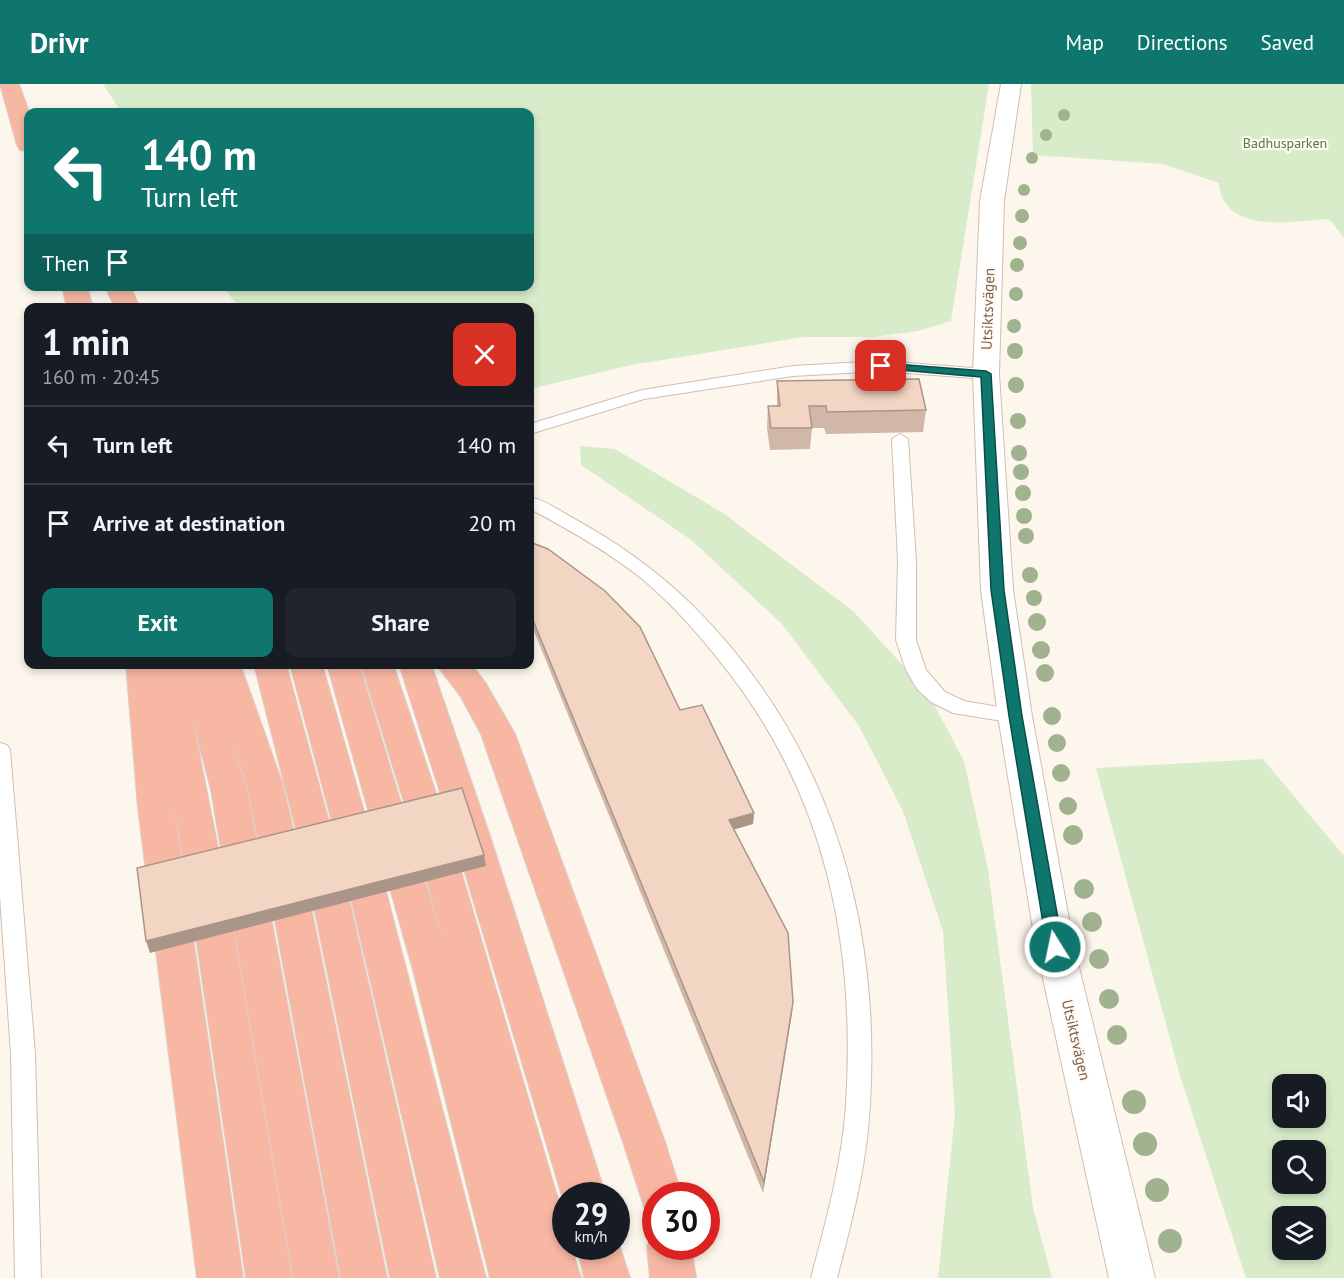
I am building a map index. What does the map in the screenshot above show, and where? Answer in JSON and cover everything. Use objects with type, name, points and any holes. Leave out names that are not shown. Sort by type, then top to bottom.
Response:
[{"type":"highway","points":[[9,84],[24,132]]},
{"type":"highway","points":[[14,84],[27,108]]},
{"type":"highway","points":[[142,669],[156,808],[220,1278]]},
{"type":"highway","points":[[166,669],[210,903],[269,1278]]},
{"type":"highway","points":[[195,669],[229,790],[316,1278]]},
{"type":"highway","points":[[226,669],[264,782],[287,883],[363,1278]]},
{"type":"highway","points":[[271,669],[325,873],[413,1278]]},
{"type":"highway","points":[[307,669],[361,864],[463,1278]]},
{"type":"highway","points":[[345,669],[374,766],[480,1146],[513,1278]]},
{"type":"highway","points":[[379,669],[435,844],[558,1278]]},
{"type":"highway","points":[[417,669],[471,833],[580,1182]]},
{"type":"highway","points":[[457,669],[473,690],[498,734],[644,1142],[656,1182]]},
{"type":"highway","points":[[671,1260],[673,1278]]},
{"type":"street","name":"Utsiktsvägen","points":[[1011,84],[992,201],[986,374],[997,590],[1055,947],[1132,1278]]},
{"type":"lane","points":[[534,428],[642,395],[793,371],[881,366],[986,374]]},
{"type":"lane","points":[[900,440],[907,561],[906,640],[916,670],[924,684],[938,697],[960,708],[1016,716]]},
{"type":"lane","points":[[534,504],[640,568],[676,599],[736,663],[764,701],[789,742],[813,794],[837,858],[850,920],[861,1028],[857,1119],[837,1229],[824,1278]]},
{"type":"lane","points":[[0,750],[23,1054],[28,1278]]},
{"type":"green space","points":[[103,84],[989,84],[951,321],[918,331],[873,337],[804,337],[631,365],[534,388],[534,303],[235,303],[227,291],[534,291],[534,108],[118,108]]},
{"type":"green space","name":"Badhusparken","points":[[1031,84],[1344,84],[1344,238],[1331,221],[1326,219],[1278,222],[1245,218],[1232,211],[1223,199],[1219,183],[1163,164],[1033,155]]},
{"type":"green space","points":[[580,446],[615,449],[723,513],[853,611],[928,693],[964,761],[988,869],[1033,1208],[1052,1278],[938,1278],[955,1114],[943,931],[903,811],[859,726],[782,624],[690,539],[581,465]]},
{"type":"green space","points":[[1263,759],[1344,856],[1344,1278],[1246,1278],[1181,1079],[1096,768]]},
{"type":"building","points":[[919,379],[926,410],[827,412],[826,406],[809,406],[812,428],[771,428],[768,406],[780,406],[777,381]]},
{"type":"building","points":[[534,544],[548,549],[605,591],[640,627],[680,710],[702,705],[754,813],[729,820],[788,933],[793,1002],[764,1182],[534,623]]},
{"type":"building","points":[[462,788],[484,855],[146,941],[137,868]]},
{"type":"route","points":[[881,366],[986,374],[997,590],[1055,947]]}]
